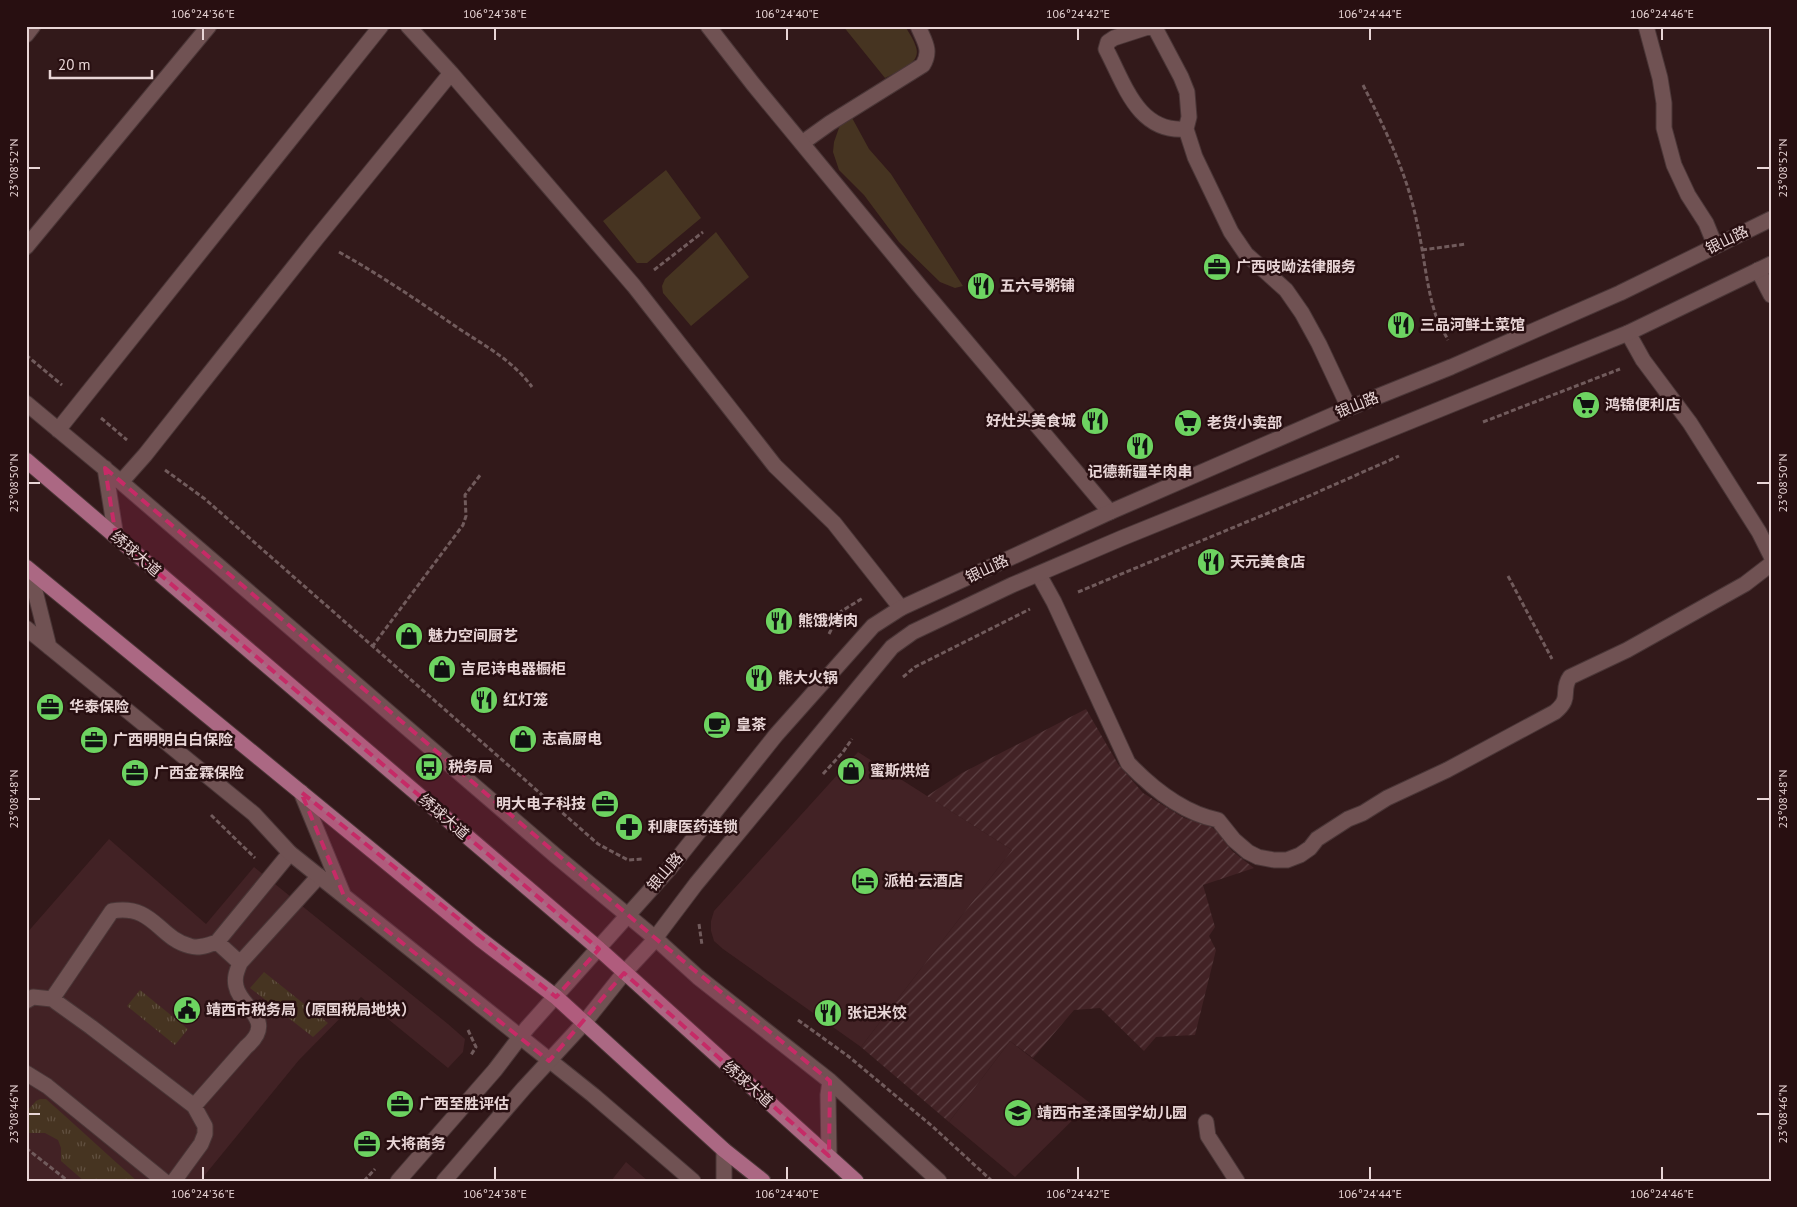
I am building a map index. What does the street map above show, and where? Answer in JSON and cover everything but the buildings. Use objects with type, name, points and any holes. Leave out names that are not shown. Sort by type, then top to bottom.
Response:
[{"type":"main road","name":"绣球大道","points":[[26,460],[599,949],[856,1181]]},
{"type":"main road","points":[[28,569],[480,939],[556,997],[724,1150],[762,1181]]},
{"type":"street","points":[[26,35],[33,26]]},
{"type":"street","points":[[26,247],[209,26]]},
{"type":"street","points":[[58,430],[381,26]]},
{"type":"street","points":[[408,26],[451,73],[634,286],[775,466],[834,523],[901,608]]},
{"type":"street","points":[[708,26],[752,84],[1110,512]]},
{"type":"street","points":[[802,143],[830,123],[923,65],[927,57],[927,49],[918,26]]},
{"type":"street","points":[[1186,129],[1172,130],[1160,126],[1137,108],[1106,49],[1108,42],[1114,38],[1153,26],[1187,92],[1189,117],[1186,129],[1195,157],[1232,232],[1246,254],[1286,290],[1302,313],[1349,408]]},
{"type":"street","points":[[1646,26],[1660,78],[1664,103],[1664,128],[1674,165],[1688,195],[1706,223],[1715,245]]},
{"type":"street","points":[[121,482],[145,455],[316,239],[451,73]]},
{"type":"street","name":"银山路","points":[[398,1181],[495,1070],[519,1038],[599,949],[626,915],[670,868],[776,735],[873,626],[901,608],[1110,512],[1620,293],[1771,219]]},
{"type":"street","points":[[1764,267],[1771,295]]},
{"type":"street","name":"银山路","points":[[444,1181],[524,1088],[584,1023],[624,973],[650,946],[696,884],[892,647],[913,632],[1122,538],[1628,333],[1764,267]]},
{"type":"street","points":[[1628,333],[1643,360],[1690,423],[1759,532],[1771,556]]},
{"type":"street","points":[[26,403],[105,468],[556,856],[655,938],[698,977],[830,1081],[939,1181]]},
{"type":"street","points":[[105,468],[116,537]]},
{"type":"street","points":[[1039,575],[1054,602],[1128,763],[1178,805],[1202,817],[1218,820],[1234,840],[1248,852],[1258,858],[1287,860],[1300,855],[1310,848],[1317,839],[1348,819],[1363,813],[1387,798],[1447,770],[1555,712],[1563,705],[1566,697],[1566,682],[1570,677],[1627,650],[1744,584],[1771,564]]},
{"type":"street","points":[[28,569],[49,647]]},
{"type":"street","points":[[26,628],[254,814],[290,853],[519,1038],[593,1095],[693,1181]]},
{"type":"street","points":[[301,792],[344,896]]},
{"type":"street","points":[[52,999],[112,911],[122,909],[137,911],[150,918],[176,940],[191,947],[204,947],[217,942],[290,853]]},
{"type":"street","points":[[194,1106],[246,1047],[255,1040],[258,1025],[255,1013],[236,988],[235,976],[240,962],[319,876]]},
{"type":"street","points":[[217,942],[240,962]]},
{"type":"street","points":[[26,1001],[33,997],[52,999],[194,1106],[205,1126],[205,1134],[201,1144],[174,1181]]},
{"type":"street","points":[[26,1073],[47,1086],[164,1181]]},
{"type":"street","points":[[829,1156],[828,1095],[830,1081]]},
{"type":"street","points":[[1206,1122],[1208,1136],[1237,1181]]},
{"type":"street","points":[[724,1150],[724,1181]]},
{"type":"path","points":[[1363,85],[1397,157],[1408,187],[1436,316],[1448,340]]},
{"type":"path","points":[[634,286],[703,232]]},
{"type":"path","points":[[316,239],[407,292],[505,358],[522,374],[532,387]]},
{"type":"path","points":[[1422,250],[1466,244]]},
{"type":"path","points":[[26,355],[145,455],[205,499],[598,844],[628,860],[640,860],[645,857]]},
{"type":"path","points":[[1480,423],[1643,360]]},
{"type":"path","points":[[901,678],[915,667],[1028,609],[1042,607],[1309,496],[1408,452]]},
{"type":"path","points":[[372,647],[463,525],[466,516],[465,495],[481,474]]},
{"type":"path","points":[[1508,576],[1566,682]]},
{"type":"path","points":[[826,639],[840,612],[862,598],[888,592]]},
{"type":"path","points":[[817,781],[843,752],[854,735]]},
{"type":"path","points":[[700,920],[698,927],[702,947]]},
{"type":"path","points":[[792,1016],[855,1062],[932,1126],[992,1181]]},
{"type":"path","points":[[26,1148],[66,1180]]},
{"type":"highlighted area","points":[[105,468],[655,938],[830,1081],[829,1156],[624,973],[549,1061],[344,896],[301,792],[556,997],[599,949],[116,537]]},
{"type":"shaded area","points":[[1086,709],[1118,764],[1143,793],[1184,818],[1210,826],[1217,831],[1232,851],[1254,868],[1203,885],[1215,927],[1209,936],[1216,950],[1195,1035],[1156,1037],[1144,1051],[1100,1008],[1074,1010],[1033,1058],[1010,1041],[949,1122],[861,1047],[1012,850],[927,796],[962,773]]},
{"type":"shaded area","name":"派柏·云酒店","points":[[858,752],[1012,850],[861,1047],[723,949],[714,941],[711,931],[714,911]]},
{"type":"shaded area","name":"靖西市税务局（原国税局地块）","points":[[109,839],[206,924],[254,867],[465,1039],[463,1052],[448,1068],[361,997],[299,1060],[200,1181],[26,1181],[26,934]]},
{"type":"shaded area","name":"靖西市圣泽国学幼儿园","points":[[1010,1041],[1090,1103],[1015,1177],[949,1122]]},
{"type":"shaded area","points":[[626,1162],[648,1181],[611,1181]]},
{"type":"green space","points":[[843,26],[905,26],[916,47],[917,53],[915,58],[907,67],[885,78]]},
{"type":"green space","points":[[851,116],[869,149],[891,174],[963,286],[955,288],[940,282],[899,242],[864,195],[839,170],[833,152],[834,142],[840,125]]},
{"type":"green space","points":[[666,170],[701,218],[647,263],[637,263],[603,221]]},
{"type":"green space","points":[[716,232],[749,277],[691,326],[663,293],[662,286],[665,279]]},
{"type":"green space","points":[[264,972],[328,1023],[313,1037],[250,988]]},
{"type":"green space","points":[[140,990],[188,1029],[175,1045],[127,1006]]},
{"type":"green space","points":[[40,1099],[46,1099],[137,1181],[84,1181],[61,1161],[61,1148],[58,1140],[45,1133],[26,1133],[26,1112]]},
{"type":"place","name":"广西吱呦法律服务","points":[[1217,267]]},
{"type":"place","name":"五六号粥铺","points":[[981,286]]},
{"type":"place","name":"三品河鲜土菜馆","points":[[1401,325]]},
{"type":"place","name":"鸿锦便利店","points":[[1586,405]]},
{"type":"place","name":"好灶头美食城","points":[[1095,421]]},
{"type":"place","name":"老货小卖部","points":[[1188,423]]},
{"type":"place","name":"记德新疆羊肉串","points":[[1140,446]]},
{"type":"place","name":"天元美食店","points":[[1211,562]]},
{"type":"place","name":"熊饿烤肉","points":[[779,621]]},
{"type":"place","name":"魅力空间厨艺","points":[[409,636]]},
{"type":"place","name":"吉尼诗电器橱柜","points":[[442,669]]},
{"type":"place","name":"熊大火锅","points":[[759,678]]},
{"type":"place","name":"红灯笼","points":[[484,700]]},
{"type":"place","name":"华泰保险","points":[[50,707]]},
{"type":"place","name":"皇茶","points":[[717,725]]},
{"type":"place","name":"志高厨电","points":[[523,739]]},
{"type":"place","name":"广西明明白白保险","points":[[94,740]]},
{"type":"place","name":"税务局","points":[[429,767]]},
{"type":"place","name":"蜜斯烘焙","points":[[851,771]]},
{"type":"place","name":"广西金霖保险","points":[[135,773]]},
{"type":"place","name":"明大电子科技","points":[[605,804]]},
{"type":"place","name":"利康医药连锁","points":[[629,827]]},
{"type":"place","name":"派柏·云酒店","points":[[865,881]]},
{"type":"place","name":"靖西市税务局（原国税局地块）","points":[[187,1010]]},
{"type":"place","name":"张记米饺","points":[[828,1013]]},
{"type":"place","name":"广西至胜评估","points":[[400,1104]]},
{"type":"place","name":"靖西市圣泽国学幼儿园","points":[[1018,1113]]},
{"type":"place","name":"大将商务","points":[[367,1144]]}]
